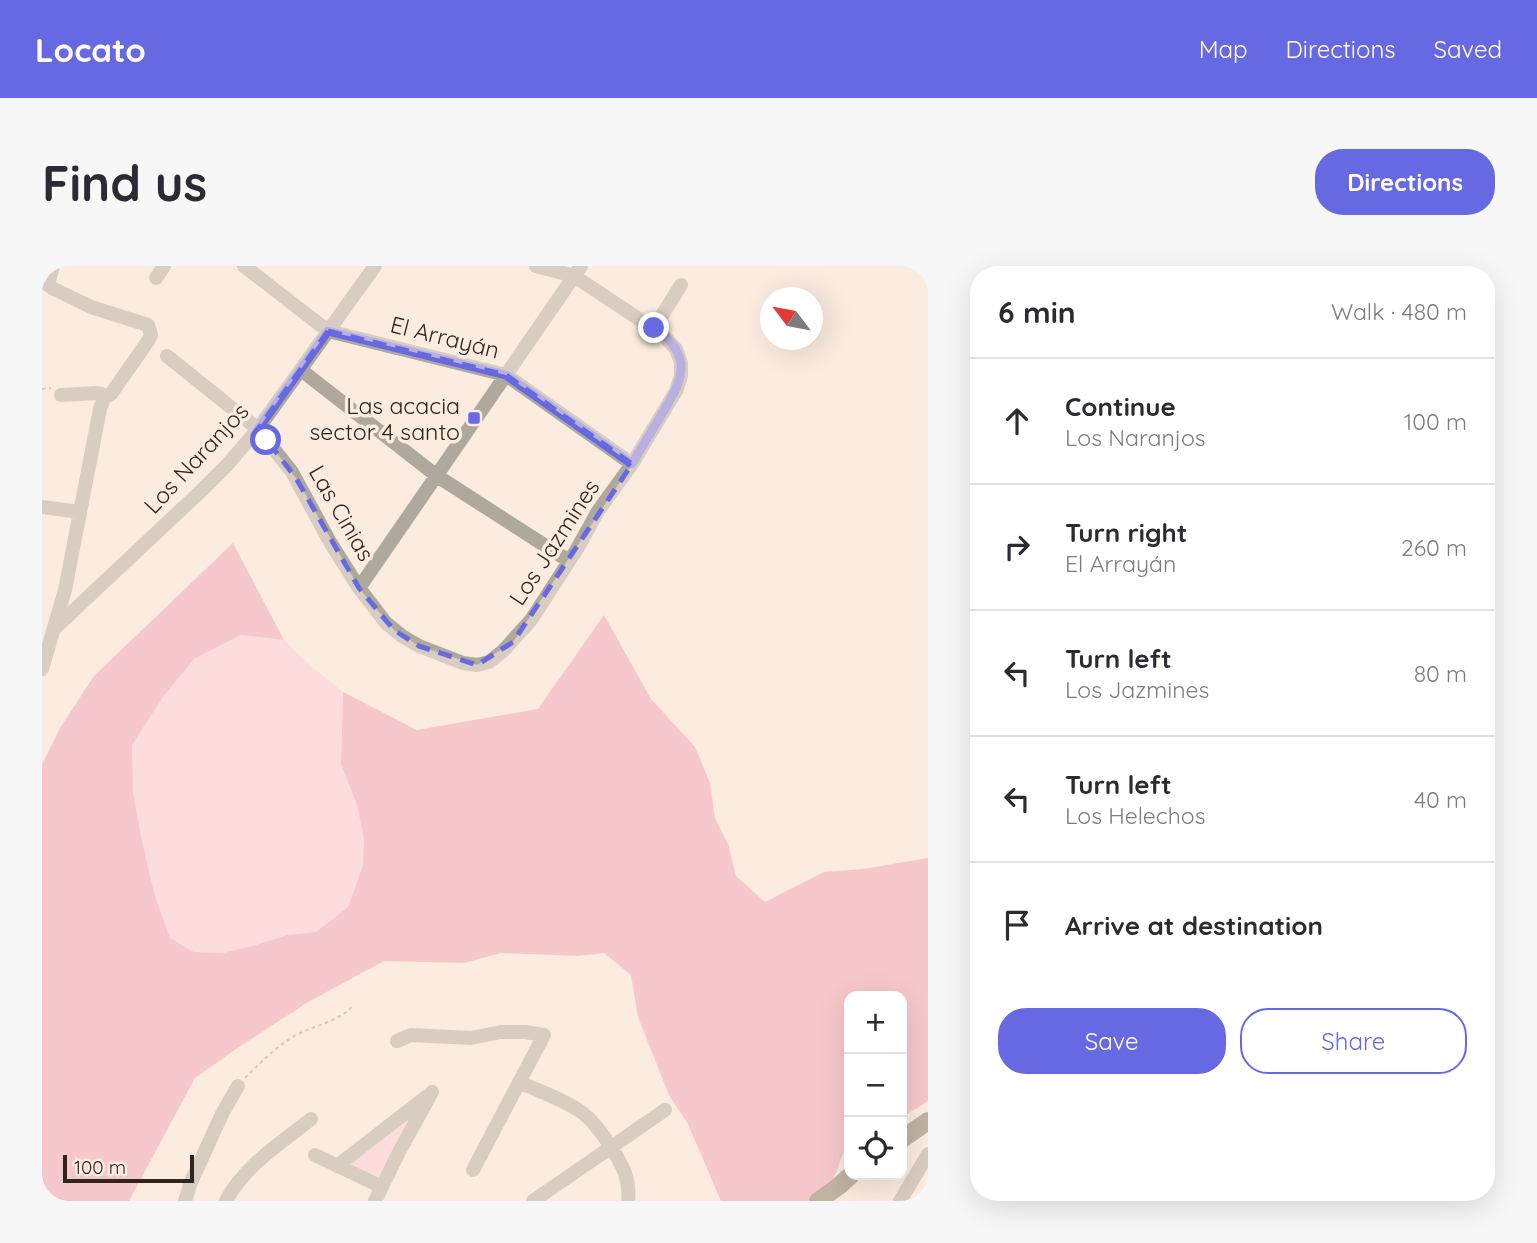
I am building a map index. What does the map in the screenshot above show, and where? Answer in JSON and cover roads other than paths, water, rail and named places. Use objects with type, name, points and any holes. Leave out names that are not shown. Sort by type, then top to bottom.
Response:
[{"type":"main road","points":[[907,1136],[928,1121]]},
{"type":"main road","points":[[818,1201],[846,1180]]},
{"type":"street","points":[[53,266],[48,281],[52,288],[91,306],[148,325],[151,335],[148,341],[102,404]]},
{"type":"street","name":"El Arrayán","points":[[244,266],[328,331],[506,375],[632,464]]},
{"type":"street","name":"Los Naranjos","points":[[49,637],[227,465],[258,429],[375,266]]},
{"type":"street","points":[[536,266],[577,271],[654,328],[681,285]]},
{"type":"street","points":[[359,588],[577,271]]},
{"type":"street","name":"Los Jazmines","points":[[489,662],[523,631],[569,561],[598,510],[632,464],[676,391],[681,376],[681,363],[673,344],[654,328]]},
{"type":"street","name":"Las Cinias","points":[[167,356],[258,429],[296,478],[359,588],[386,623],[410,642],[467,664],[489,662]]},
{"type":"street","points":[[301,370],[437,476],[569,561]]},
{"type":"street","points":[[42,669],[49,637],[65,590],[102,404],[102,394],[61,395]]},
{"type":"street","points":[[42,507],[80,512]]},
{"type":"street","points":[[397,1041],[411,1035],[471,1038],[501,1032],[544,1035],[473,1170]]},
{"type":"street","points":[[519,1082],[584,1113],[611,1147],[625,1173],[628,1201]]},
{"type":"street","points":[[185,1201],[222,1114],[238,1086]]},
{"type":"street","points":[[315,1155],[379,1194],[432,1092],[337,1166]]},
{"type":"street","points":[[533,1201],[665,1110]]},
{"type":"street","points":[[226,1201],[237,1182],[255,1164],[311,1119]]},
{"type":"street","points":[[900,1201],[928,1154]]},
{"type":"place","name":"Las acacia sector 4 santo","points":[[474,418]]}]
